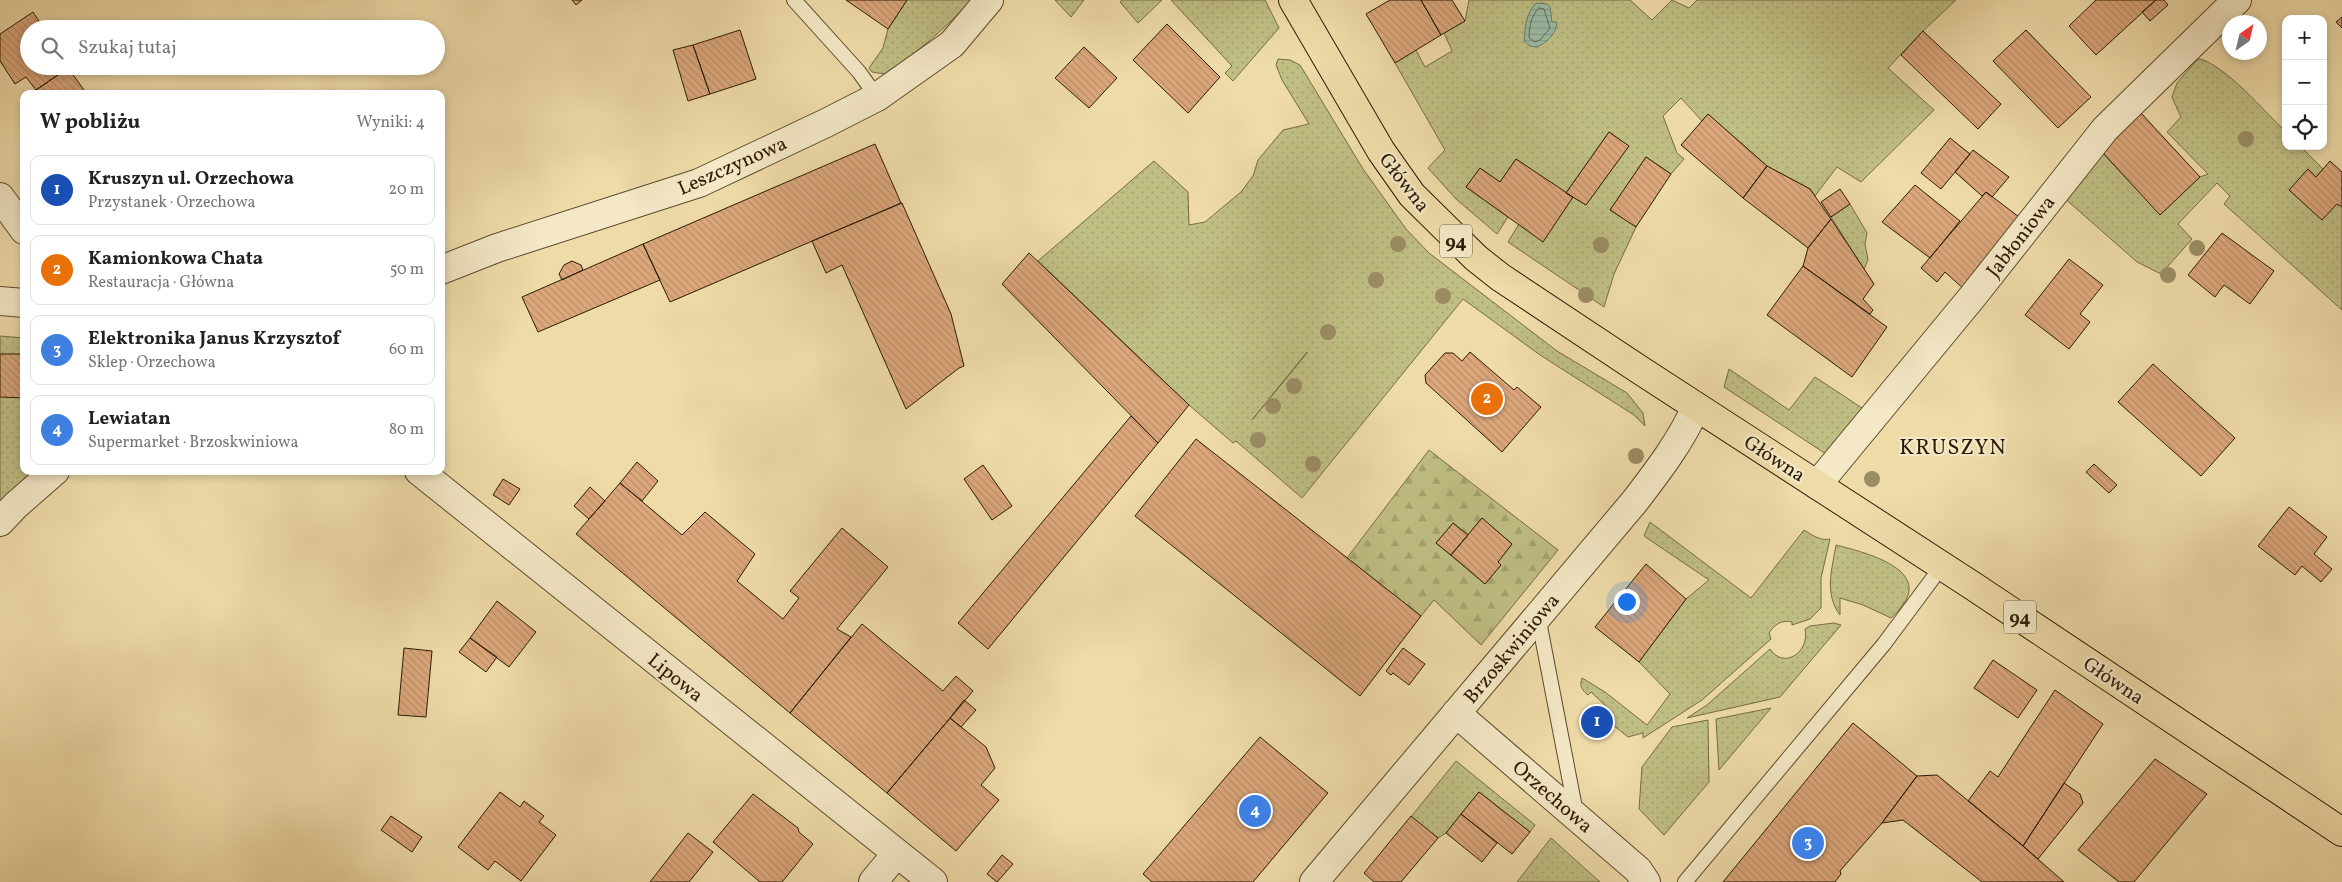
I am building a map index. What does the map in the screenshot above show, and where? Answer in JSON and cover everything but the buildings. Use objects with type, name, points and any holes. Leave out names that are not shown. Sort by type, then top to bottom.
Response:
[{"type":"main road","name":"Główna","points":[[1293,0],[1381,151],[1412,195],[1448,234],[1500,277],[1696,407],[1942,566],[2342,832]]},
{"type":"street","name":"Leszczynowa","points":[[445,268],[497,248],[699,183],[877,97],[952,44],[989,0]]},
{"type":"street","name":"Jabłoniowa","points":[[1817,485],[1973,296],[2105,129],[2238,0]]},
{"type":"street","points":[[0,197],[20,224]]},
{"type":"street","points":[[0,301],[20,303]]},
{"type":"street","name":"Brzoskwiniowa","points":[[1314,882],[1635,500],[1671,452],[1688,425],[1696,407]]},
{"type":"street","points":[[0,522],[16,505],[50,475]]},
{"type":"street","name":"Lipowa","points":[[424,475],[933,882]]},
{"type":"street","name":"Orzechowa","points":[[1456,713],[1638,870],[1646,882]]},
{"type":"street","points":[[873,882],[897,854]]},
{"type":"lane","points":[[794,0],[859,72],[877,97]]},
{"type":"lane","points":[[1685,882],[1884,644],[1928,588],[1942,566]]},
{"type":"lane","points":[[1538,616],[1576,816]]},
{"type":"green space","points":[[907,0],[971,0],[941,31],[908,58],[884,74],[872,72],[869,68],[883,48],[888,29]]},
{"type":"green space","points":[[1055,0],[1084,0],[1071,17]]},
{"type":"green space","points":[[1122,0],[1162,0],[1138,23],[1120,2]]},
{"type":"green space","points":[[1171,0],[1265,0],[1279,28],[1233,81],[1225,73],[1232,66]]},
{"type":"green space","points":[[1469,0],[1630,0],[1652,20],[1672,0],[1689,8],[1697,0],[1956,0],[1888,68],[1934,110],[1861,182],[1837,167],[1815,196],[1810,189],[1767,166],[1708,114],[1702,121],[1681,98],[1663,116],[1677,153],[1684,159],[1671,174],[1646,157],[1611,210],[1636,227],[1614,274],[1604,307],[1508,242],[1519,224],[1543,241],[1573,197],[1586,205],[1628,146],[1609,132],[1566,193],[1516,159],[1500,182],[1480,168],[1466,187],[1508,217],[1497,234],[1456,199],[1428,168],[1445,150],[1395,63],[1416,50],[1425,67],[1452,51],[1444,33],[1465,21]]},
{"type":"green space","points":[[1278,59],[1290,60],[1300,65],[1363,169],[1406,229],[1429,253],[1557,351],[1627,393],[1643,413],[1645,426],[1634,415],[1540,355],[1463,299],[1302,498],[1236,441],[1233,443],[1189,405],[1038,261],[1154,161],[1188,192],[1189,225],[1205,222],[1241,192],[1253,176],[1258,160],[1283,130],[1309,124],[1282,80],[1276,65]],"holes":[[[1307,352],[1307,353],[1252,420]]]},
{"type":"green space","points":[[2200,59],[2210,63],[2233,80],[2282,128],[2282,150],[2304,150],[2323,169],[2316,177],[2308,169],[2337,204],[2342,207],[2342,310],[2224,204],[2230,196],[2217,183],[2178,224],[2192,239],[2161,274],[2137,262],[2062,196],[2102,152],[2160,214],[2200,177],[2208,174],[2167,132],[2181,117],[2172,97],[2177,83],[2196,61]]},
{"type":"green space","points":[[1850,204],[1867,233],[1865,244],[1868,260],[1864,269],[1831,217]]},
{"type":"green space","points":[[0,336],[20,338],[20,475],[28,475],[0,502]]},
{"type":"green space","points":[[1729,369],[1789,410],[1815,377],[1862,408],[1826,454],[1724,387]]},
{"type":"green space","points":[[1429,450],[1558,550],[1481,645],[1434,600],[1421,616],[1347,558]],"holes":[[[1482,518],[1512,544],[1498,562],[1501,565],[1485,584],[1436,543],[1453,523],[1468,535]]]},
{"type":"green space","points":[[1650,522],[1751,598],[1804,530],[1813,536],[1830,539],[1821,578],[1821,608],[1810,619],[1792,625],[1792,622],[1788,621],[1779,623],[1769,633],[1771,639],[1702,700],[1643,738],[1643,733],[1628,737],[1599,714],[1606,706],[1591,692],[1588,695],[1584,691],[1581,686],[1582,678],[1605,692],[1647,725],[1670,694],[1639,662],[1686,599],[1709,580],[1644,536]]},
{"type":"green space","points":[[1836,545],[1859,551],[1886,562],[1898,569],[1906,578],[1909,588],[1906,600],[1898,612],[1891,618],[1863,605],[1840,598],[1840,615],[1832,599],[1830,581]]},
{"type":"green space","points":[[1834,623],[1841,625],[1780,697],[1687,718],[1707,705],[1770,649],[1782,658],[1795,656],[1804,645],[1805,629],[1810,626]]},
{"type":"green space","points":[[1771,708],[1719,770],[1716,719]]},
{"type":"green space","points":[[1708,720],[1709,782],[1664,835],[1639,809],[1642,767],[1672,727]]},
{"type":"green space","points":[[1456,761],[1535,825],[1530,832],[1479,792],[1446,833],[1438,838],[1410,818]]},
{"type":"green space","points":[[1551,838],[1600,882],[1517,882]]},
{"type":"water","points":[[1536,3],[1547,4],[1550,7],[1552,22],[1557,22],[1557,26],[1544,43],[1536,47],[1530,46],[1524,41],[1528,16]]},
{"type":"place","name":"Kamionkowa Chata","points":[[1487,399]]},
{"type":"place","name":"Kruszyn ul. Orzechowa","points":[[1597,722]]},
{"type":"place","name":"Lewiatan","points":[[1255,811]]},
{"type":"place","name":"Elektronika Janus Krzysztof","points":[[1808,843]]},
{"type":"district","name":"KRUSZYN","points":[[1953,446]]}]
